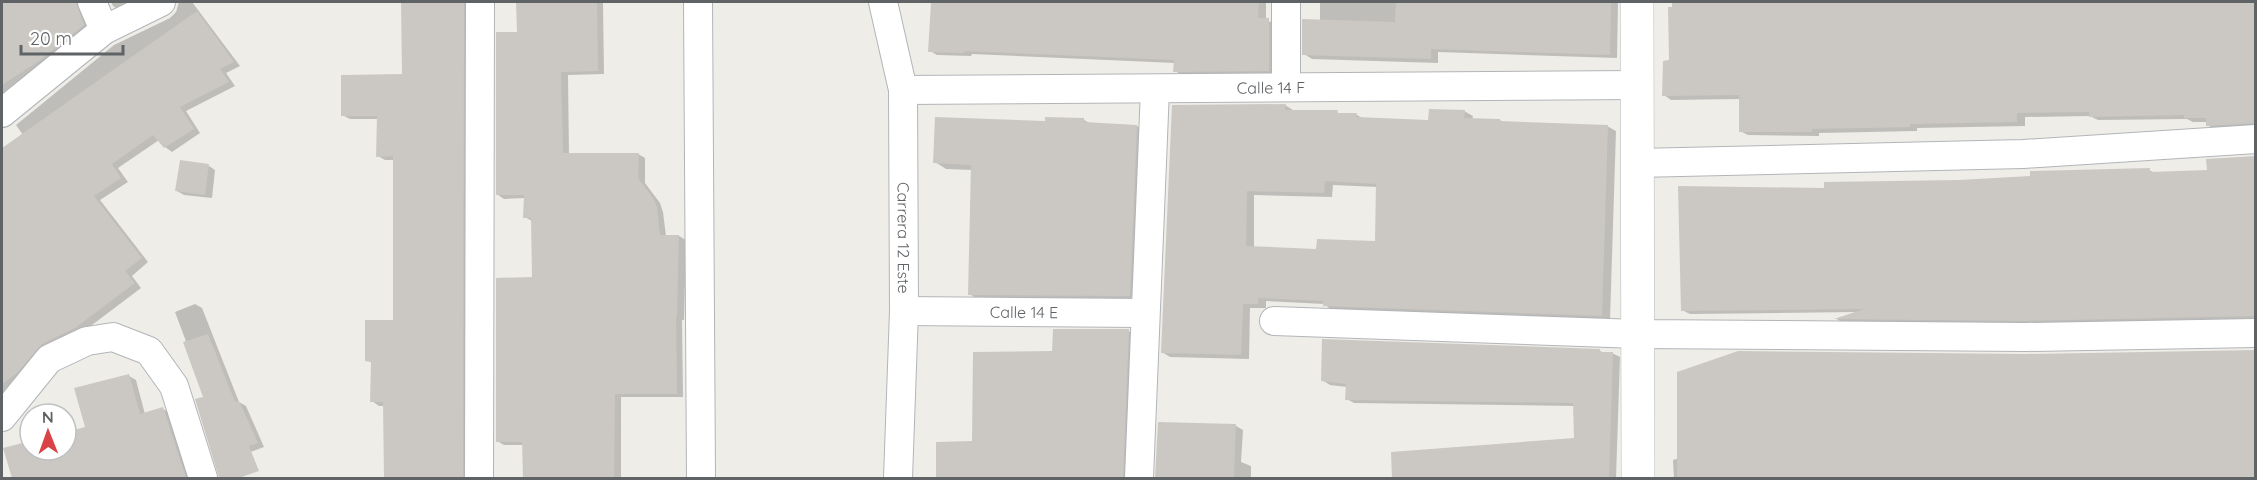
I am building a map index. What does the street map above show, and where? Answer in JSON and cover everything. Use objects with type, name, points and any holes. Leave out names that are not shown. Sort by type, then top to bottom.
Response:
[{"type":"main road","points":[[1637,2],[1638,478]]},
{"type":"street","points":[[92,2],[104,30]]},
{"type":"street","points":[[2,113],[104,30],[160,2]]},
{"type":"street","points":[[479,478],[480,2]]},
{"type":"street","points":[[698,2],[701,478]]},
{"type":"street","name":"Carrera 12 Este","points":[[883,2],[903,90],[904,311],[898,478]]},
{"type":"street","points":[[1286,2],[1286,87]]},
{"type":"street","name":"Calle 14 F","points":[[903,90],[1637,85]]},
{"type":"street","points":[[1139,478],[1155,89]]},
{"type":"street","points":[[1637,163],[2023,154],[2256,139]]},
{"type":"street","name":"Calle 14 E","points":[[904,311],[1145,313]]},
{"type":"street","points":[[1274,321],[1638,334],[2025,337],[2256,333]]},
{"type":"street","points":[[2,417],[49,359],[87,341],[113,336],[149,351],[174,386],[203,478]]},
{"type":"building","points":[[2,2],[76,2],[84,25],[39,61],[2,85]]},
{"type":"building","points":[[401,2],[464,2],[463,478],[384,478],[383,402],[370,402],[371,362],[365,361],[365,320],[393,320],[393,156],[376,157],[377,116],[341,116],[341,75],[402,74]]},
{"type":"building","points":[[516,2],[597,2],[598,71],[561,72],[563,153],[639,153],[638,178],[657,207],[660,235],[679,235],[676,316],[677,394],[615,394],[614,478],[523,478],[522,442],[496,442],[496,278],[532,277],[531,218],[523,218],[524,195],[496,195],[496,32],[517,32]]},
{"type":"building","points":[[931,2],[1259,2],[1258,18],[1269,18],[1269,71],[1173,72],[1174,60],[965,51],[964,53],[928,52]]},
{"type":"building","points":[[1396,2],[1611,2],[1610,55],[1431,49],[1431,59],[1302,55],[1302,19],[1395,22]]},
{"type":"building","points":[[1672,2],[2256,2],[2256,123],[2206,126],[2206,118],[2184,118],[2184,115],[2089,117],[2089,112],[2017,113],[2017,122],[1910,124],[1910,127],[1812,129],[1812,132],[1739,132],[1739,95],[1662,96],[1663,61],[1669,60],[1668,7],[1672,7]]},
{"type":"building","points":[[197,11],[234,62],[220,69],[229,82],[180,107],[194,129],[164,148],[153,135],[112,164],[121,178],[94,196],[142,258],[125,271],[135,283],[75,328],[42,344],[17,373],[2,384],[2,148]]},
{"type":"building","points":[[1286,104],[1285,110],[1338,110],[1337,113],[1357,113],[1356,117],[1428,120],[1429,109],[1465,110],[1464,118],[1608,125],[1602,316],[1323,306],[1323,301],[1258,298],[1258,304],[1243,304],[1241,355],[1161,353],[1172,105]],"holes":[[[1325,181],[1376,184],[1375,241],[1317,239],[1316,249],[1246,246],[1247,191],[1324,193]]]},
{"type":"building","points":[[935,117],[1045,121],[1045,117],[1084,118],[1084,122],[1137,125],[1130,296],[968,295],[971,165],[933,163]]},
{"type":"building","points":[[2256,156],[2256,316],[2025,321],[1834,319],[1864,309],[1681,311],[1678,186],[1824,188],[1824,182],[1959,180],[2030,176],[2030,171],[2150,168],[2150,172],[2207,170],[2206,159]]},
{"type":"building","points":[[180,160],[209,164],[205,195],[175,191]]},
{"type":"building","points":[[1053,329],[1129,329],[1123,478],[936,478],[936,442],[972,441],[973,352],[1052,351]]},
{"type":"building","points":[[208,334],[235,402],[239,401],[258,443],[249,446],[259,471],[239,478],[219,478],[195,399],[203,397],[183,342]]},
{"type":"building","points":[[1322,339],[1600,349],[1600,352],[1613,352],[1609,478],[1392,478],[1391,452],[1574,438],[1573,403],[1345,400],[1346,384],[1321,381]]},
{"type":"building","points":[[2256,350],[2256,478],[1677,478],[1677,372],[1738,351],[2025,354]]},
{"type":"building","points":[[129,374],[140,414],[163,407],[186,478],[12,478],[3,448],[18,444],[18,462],[78,462],[78,429],[85,427],[74,388]]},
{"type":"building","points":[[1158,422],[1236,424],[1234,478],[1155,478]]}]
